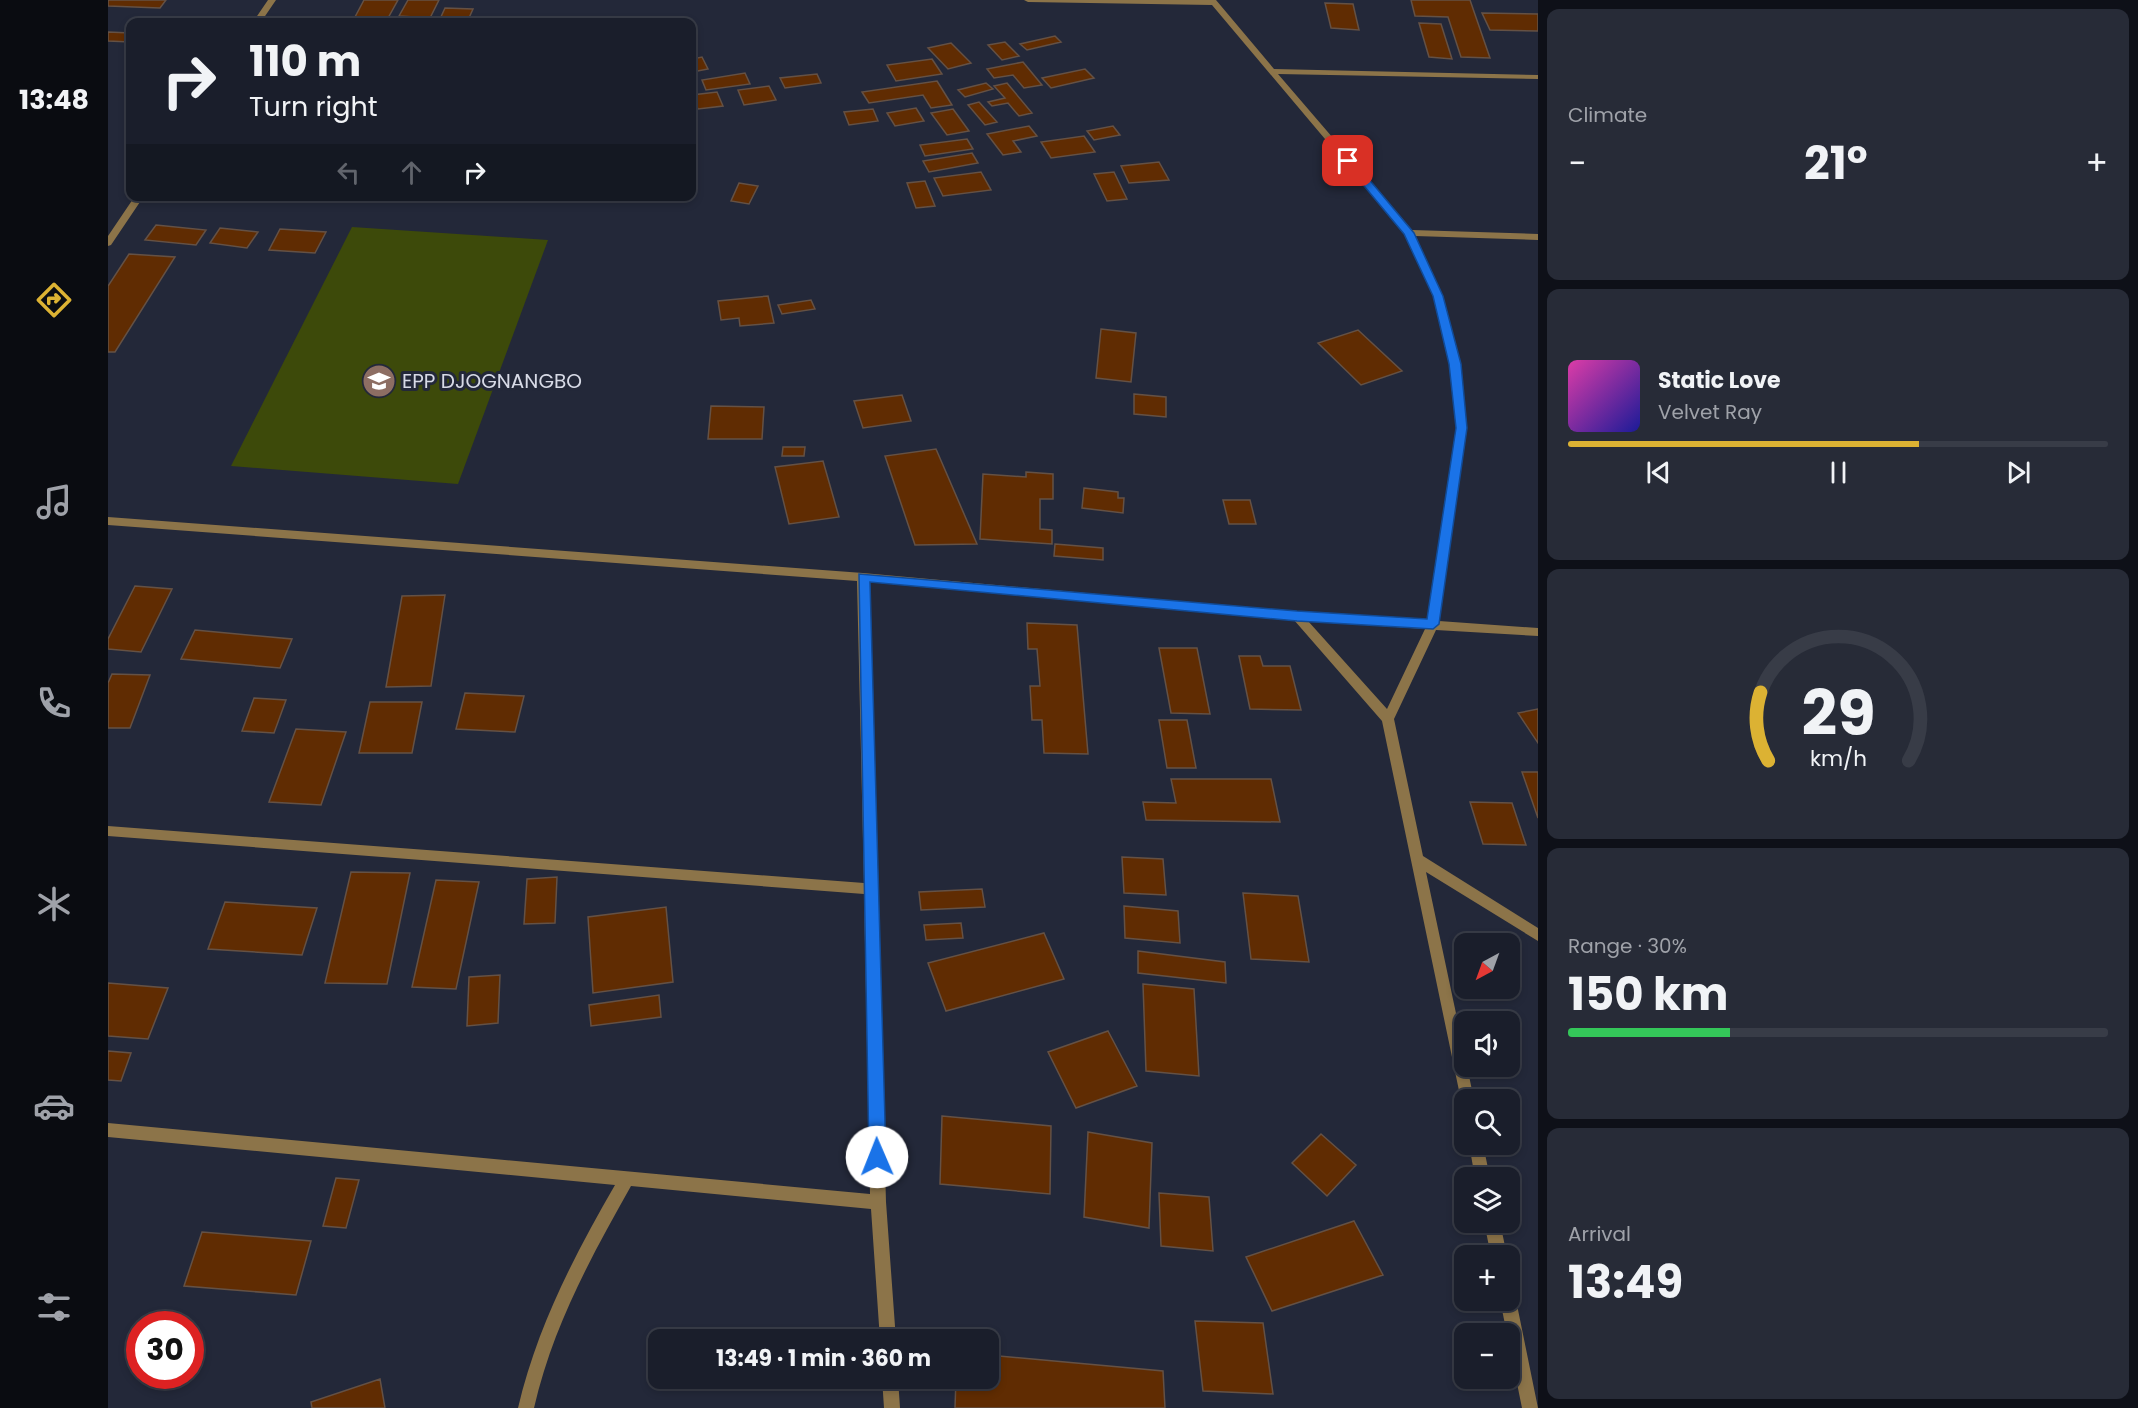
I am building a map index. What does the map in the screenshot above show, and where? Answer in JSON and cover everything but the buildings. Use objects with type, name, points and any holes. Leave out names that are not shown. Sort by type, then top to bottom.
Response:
[{"type":"street","points":[[260,18],[272,0]]},
{"type":"street","points":[[1028,0],[1214,1],[1409,233],[1438,296],[1455,364],[1462,428],[1433,624],[1388,719]]},
{"type":"street","points":[[1273,71],[1538,76]]},
{"type":"street","points":[[108,243],[137,201]]},
{"type":"street","points":[[1409,233],[1538,237]]},
{"type":"street","points":[[108,521],[863,577],[1297,616],[1538,632]]},
{"type":"street","points":[[863,577],[878,1202],[887,1329]]},
{"type":"street","points":[[1297,616],[1388,719],[1465,1089]]},
{"type":"street","points":[[108,831],[871,889]]},
{"type":"street","points":[[1417,859],[1538,935]]},
{"type":"street","points":[[108,1130],[878,1202]]},
{"type":"street","points":[[526,1408],[533,1370],[566,1287],[626,1180]]},
{"type":"street","points":[[1510,1311],[1532,1407]]},
{"type":"street","points":[[891,1389],[892,1408]]},
{"type":"green space","points":[[352,227],[548,240],[458,484],[231,466]]},
{"type":"place","name":"EPP DJOGNANGBO","points":[[379,381]]},
{"type":"route","points":[[877,1157],[863,577],[1297,616],[1433,624],[1462,428],[1455,364],[1438,296],[1409,233],[1348,161]]}]
